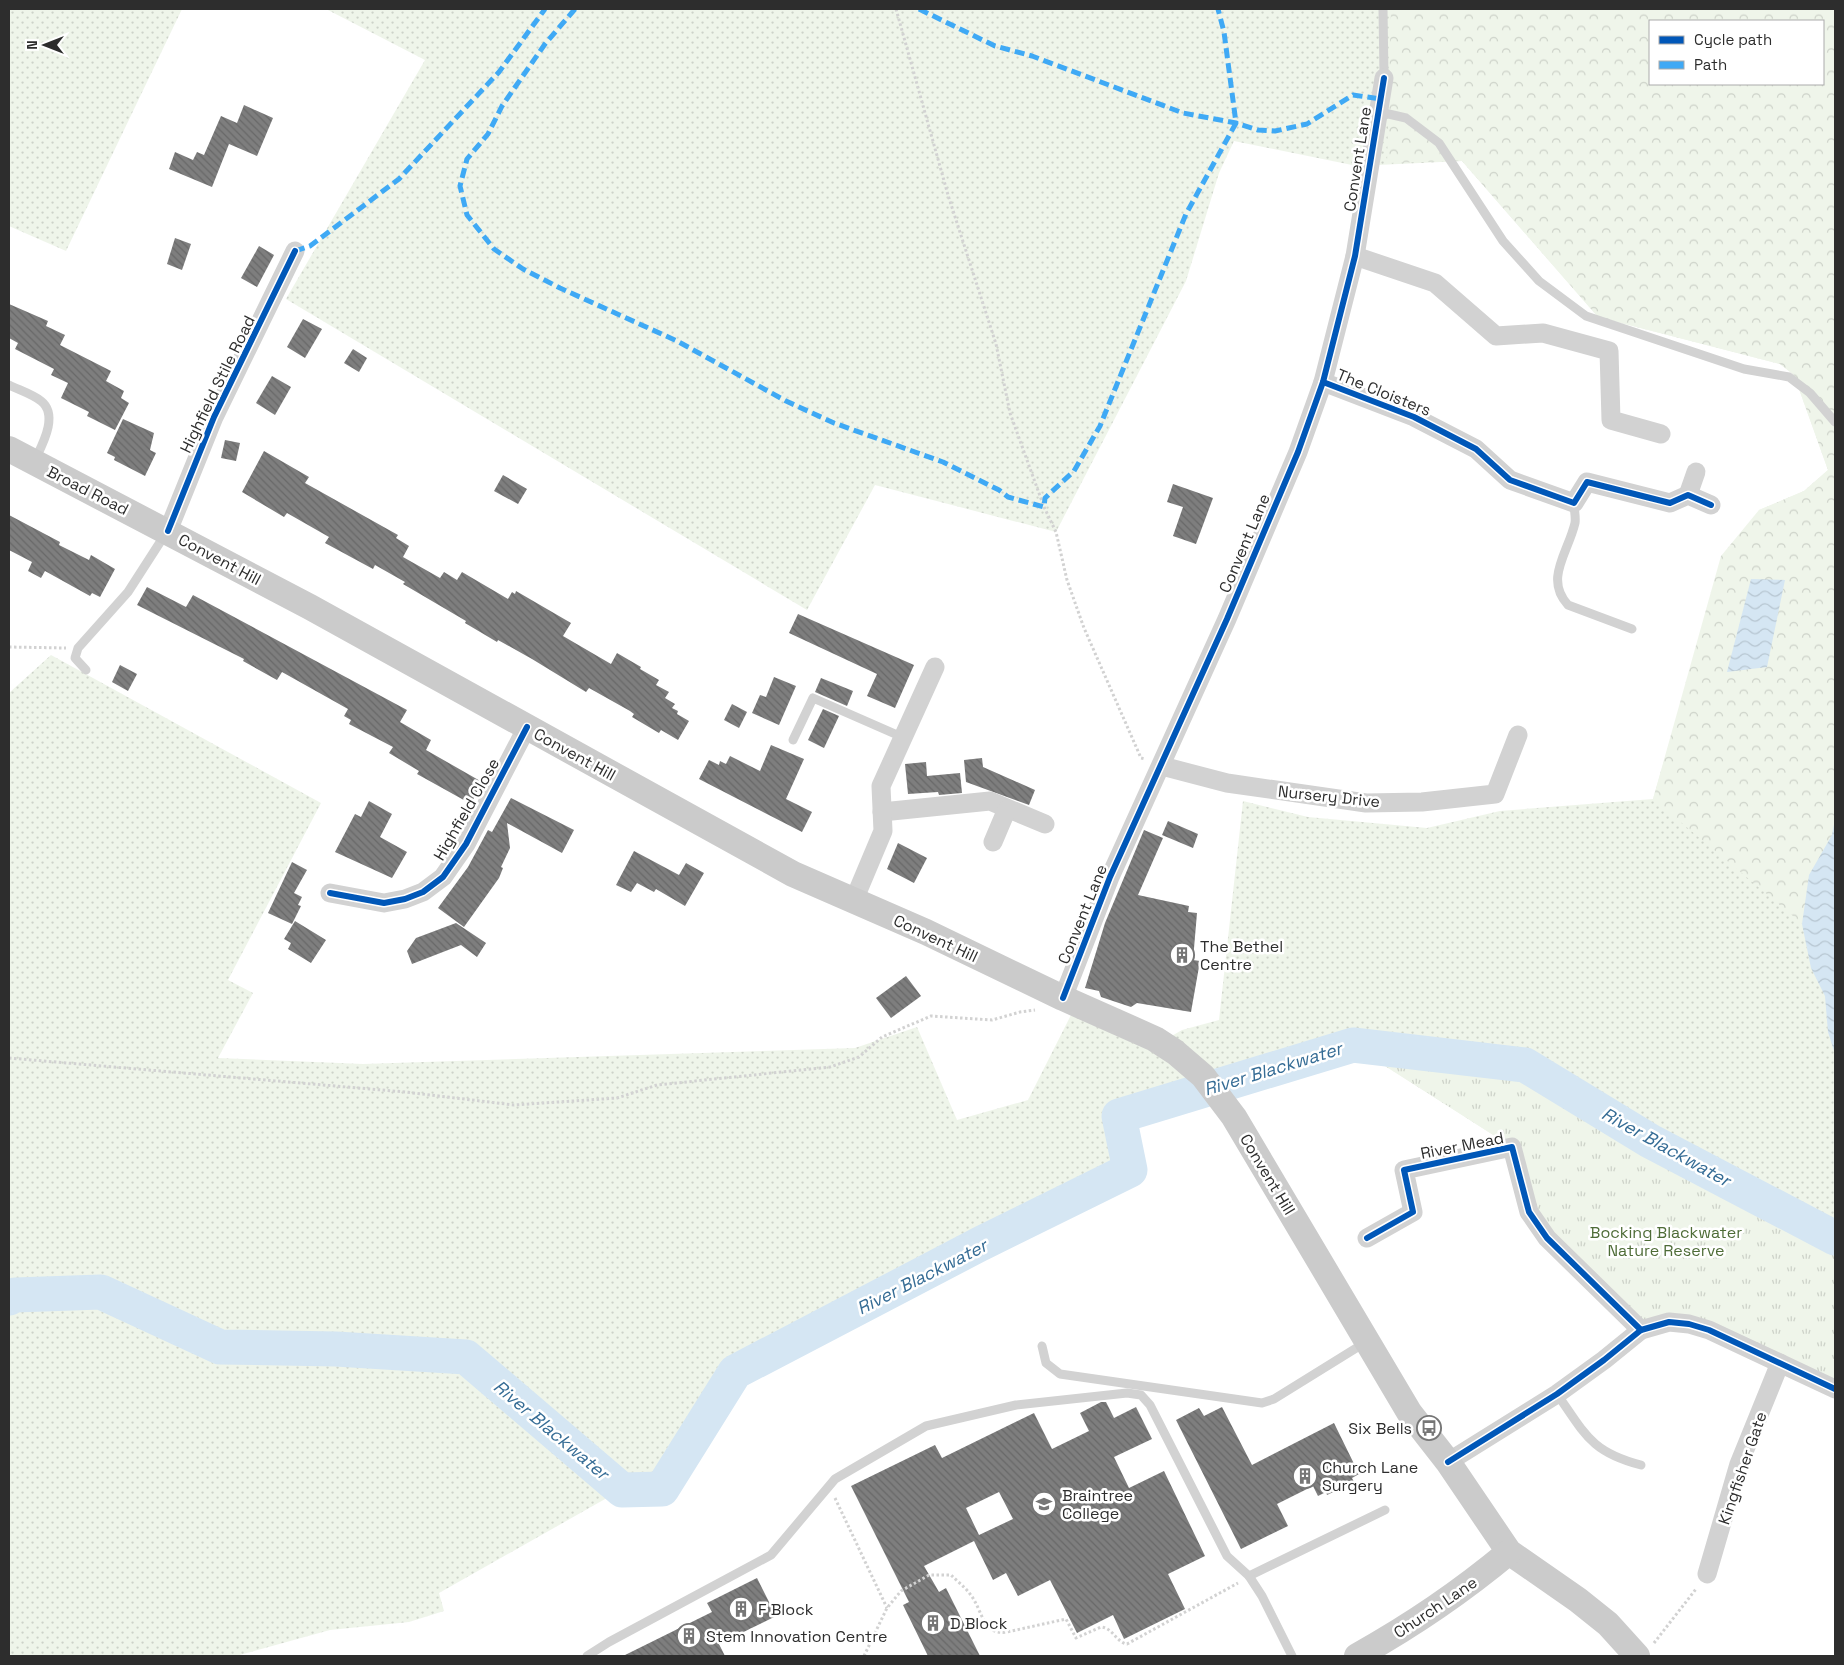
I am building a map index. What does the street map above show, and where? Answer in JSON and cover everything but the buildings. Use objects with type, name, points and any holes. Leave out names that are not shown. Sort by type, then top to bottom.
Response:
[{"type":"main road","name":"Broad Road","points":[[9,449],[168,531]]},
{"type":"main road","name":"Convent Hill","points":[[168,531],[793,874],[854,900],[1155,1039],[1175,1052],[1203,1076],[1234,1118],[1409,1412],[1448,1462],[1509,1552]]},
{"type":"main road","points":[[1509,1552],[1578,1600],[1644,1653]]},
{"type":"main road","name":"Church Lane","points":[[1356,1656],[1397,1634],[1460,1592],[1509,1552]]},
{"type":"street","name":"Convent Lane","points":[[1064,998],[1110,877],[1162,766],[1298,452],[1323,382],[1355,256],[1380,112],[1384,78]]},
{"type":"street","name":"Highfield Stile Road","points":[[168,531],[214,417],[295,251]]},
{"type":"street","points":[[1355,256],[1435,283],[1496,336],[1542,334],[1609,351],[1611,420],[1661,434]]},
{"type":"street","name":"The Cloisters","points":[[1323,382],[1414,417],[1476,449],[1510,480],[1574,503]]},
{"type":"street","points":[[1574,503],[1587,482],[1670,503],[1688,495],[1696,472]]},
{"type":"street","points":[[1688,495],[1711,505]]},
{"type":"street","points":[[854,900],[883,831],[881,786],[935,667]]},
{"type":"street","name":"Highfield Close","points":[[330,893],[384,904],[423,892],[443,877],[466,844],[527,728]]},
{"type":"street","name":"Nursery Drive","points":[[1162,766],[1227,783],[1301,794],[1366,803],[1422,802],[1495,794],[1518,735]]},
{"type":"street","points":[[882,812],[990,801],[1045,824]]},
{"type":"street","points":[[993,842],[1007,808]]},
{"type":"street","name":"River Mead","points":[[1367,1238],[1414,1212],[1404,1170],[1512,1147],[1528,1212],[1547,1238],[1641,1330]]},
{"type":"street","points":[[1448,1462],[1557,1394],[1641,1330],[1669,1322],[1689,1324],[1709,1330],[1835,1389]]},
{"type":"street","name":"Kingfisher Gate","points":[[1707,1574],[1739,1464],[1780,1363]]},
{"type":"lane","points":[[1383,9],[1384,78]]},
{"type":"lane","points":[[1380,112],[1406,118],[1439,144],[1503,241],[1539,281],[1586,316],[1744,369],[1789,377],[1810,393],[1835,422]]},
{"type":"lane","points":[[9,385],[42,401],[47,410],[49,422],[46,438],[34,462]]},
{"type":"lane","points":[[1574,503],[1575,521],[1556,575],[1556,587],[1560,597],[1568,605],[1632,629]]},
{"type":"lane","points":[[86,670],[75,658],[78,648],[128,592],[168,531]]},
{"type":"lane","points":[[793,740],[813,698],[902,737]]},
{"type":"lane","points":[[1042,1346],[1046,1363],[1060,1374],[1262,1403],[1274,1399],[1366,1342]]},
{"type":"lane","points":[[587,1656],[609,1642],[772,1555],[835,1479],[926,1426],[1016,1405],[1127,1393],[1141,1395],[1150,1405],[1227,1556],[1249,1576],[1262,1596],[1292,1656]]},
{"type":"lane","points":[[1557,1394],[1587,1437],[1601,1451],[1620,1460],[1641,1465]]},
{"type":"lane","points":[[1249,1576],[1385,1510]]},
{"type":"path","points":[[896,9],[948,195],[996,344],[1010,413],[1044,507],[1056,532],[1067,580],[1084,628],[1141,758],[1162,766]]},
{"type":"path","points":[[9,647],[78,648]]},
{"type":"path","points":[[9,1058],[405,1092],[514,1105],[617,1098],[657,1085],[830,1067],[860,1057],[882,1037],[931,1016],[992,1020],[1020,1012],[1037,1010]]},
{"type":"path","points":[[830,1486],[887,1608]]},
{"type":"path","points":[[1644,1653],[1707,1574]]},
{"type":"path","points":[[864,1656],[887,1608],[902,1591],[929,1575],[951,1575],[971,1595],[986,1625],[998,1634],[1066,1619],[1076,1638],[1101,1627],[1110,1630],[1122,1643],[1127,1644],[1249,1576]]},
{"type":"green space","points":[[9,9],[182,9],[66,251],[9,226]]},
{"type":"green space","points":[[326,9],[1835,9],[1835,1385],[1512,1147],[1352,1045],[1119,1116],[1130,1170],[980,1244],[735,1372],[662,1489],[621,1490],[439,1593],[444,1611],[409,1622],[330,1630],[236,1656],[9,1656],[9,693],[51,655],[321,803],[228,980],[253,993],[218,1058],[363,1064],[855,1048],[917,1027],[957,1120],[1028,1100],[1071,1015],[1156,1045],[1182,1030],[1219,1020],[1243,801],[1308,817],[1427,828],[1500,811],[1653,799],[1674,727],[1759,510],[1804,491],[1828,470],[1794,375],[1780,364],[1598,317],[1462,161],[1357,166],[1234,141],[1219,173],[1186,281],[1056,532],[875,485],[807,610],[286,299],[425,60]]},
{"type":"green space","points":[[1391,9],[1835,9],[1835,951],[1653,799],[1721,556],[1759,510],[1804,491],[1828,470],[1794,375],[1780,364],[1598,317],[1462,161],[1387,163]]},
{"type":"green space","name":"Bocking Blackwater Nature Reserve","points":[[1353,1045],[1525,1065],[1650,1141],[1835,1238],[1835,1385],[1709,1330],[1641,1330],[1547,1238],[1512,1147]]},
{"type":"water","points":[[1751,579],[1785,580],[1767,667],[1727,672]]},
{"type":"water","points":[[1835,819],[1835,1054],[1828,1032],[1825,996],[1811,968],[1802,924],[1809,875],[1832,835]]},
{"type":"waterway","name":"River Blackwater","points":[[9,1298],[15,1295],[101,1292],[220,1347],[336,1349],[466,1357],[622,1490],[662,1489],[735,1372],[980,1244],[1130,1170],[1119,1116],[1353,1045],[1525,1065],[1650,1141],[1835,1238]]},
{"type":"marked path","points":[[295,251],[310,246],[399,179],[499,72],[545,9]]},
{"type":"marked path","points":[[575,9],[545,44],[502,106],[488,134],[467,159],[460,186],[467,215],[494,249],[523,269],[560,288],[677,341],[786,401],[834,423],[943,462],[999,490],[1008,497],[1044,507],[1045,498],[1074,471],[1100,426],[1186,214],[1236,123],[1224,32],[1218,9]]},
{"type":"marked path","points":[[919,9],[995,46],[1032,56],[1183,113],[1236,123],[1258,130],[1275,131],[1307,124],[1353,95],[1381,99]]},
{"type":"cycle path","points":[[1063,998],[1110,877],[1227,619],[1298,452],[1323,382],[1355,256],[1384,78]]},
{"type":"cycle path","points":[[168,531],[214,417],[295,251]]},
{"type":"cycle path","points":[[1323,382],[1414,417],[1476,449],[1510,480],[1574,503],[1587,482],[1670,503],[1688,495],[1711,505]]},
{"type":"cycle path","points":[[330,893],[384,903],[405,899],[423,892],[443,877],[466,844],[527,727]]},
{"type":"cycle path","points":[[1367,1238],[1413,1212],[1404,1170],[1512,1147],[1529,1212],[1547,1238],[1641,1330]]},
{"type":"cycle path","points":[[1448,1462],[1557,1394],[1641,1330],[1669,1322],[1689,1324],[1709,1330],[1835,1389]]},
{"type":"place","name":"The Bethel Centre","points":[[1182,955]]},
{"type":"place","name":"Six Bells","points":[[1429,1428]]},
{"type":"place","name":"Church Lane Surgery","points":[[1305,1476]]},
{"type":"place","name":"Braintree College","points":[[1044,1504]]},
{"type":"place","name":"F Block","points":[[741,1609]]},
{"type":"place","name":"D Block","points":[[933,1623]]},
{"type":"place","name":"Stem Innovation Centre","points":[[689,1636]]}]
